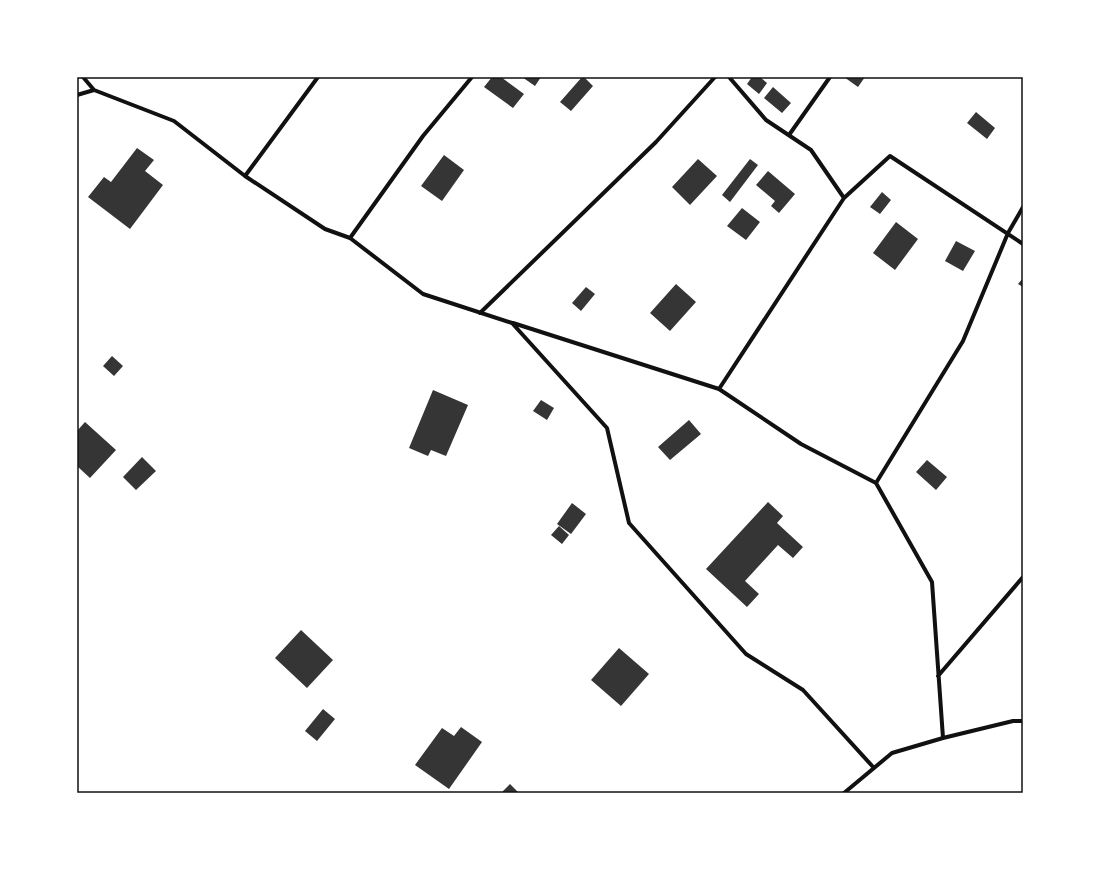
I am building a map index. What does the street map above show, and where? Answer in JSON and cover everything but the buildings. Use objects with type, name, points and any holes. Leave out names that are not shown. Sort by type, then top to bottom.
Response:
[{"type":"street","points":[[83,77],[94,90],[174,121],[245,176],[325,229],[350,238],[423,294],[719,389],[801,444],[876,483],[932,582],[943,738]]},
{"type":"street","points":[[245,176],[318,77]]},
{"type":"street","points":[[350,238],[423,136],[472,77]]},
{"type":"street","points":[[480,313],[656,142],[715,77]]},
{"type":"street","points":[[729,77],[766,120],[810,150],[844,198]]},
{"type":"street","points":[[789,135],[830,77]]},
{"type":"street","points":[[77,95],[94,90]]},
{"type":"street","points":[[719,389],[844,198],[890,156],[1023,244]]},
{"type":"street","points":[[876,483],[963,342],[1008,233],[1023,207]]},
{"type":"street","points":[[512,323],[607,428],[629,523],[746,654],[803,690],[874,768]]},
{"type":"street","points":[[938,676],[1023,577]]},
{"type":"street","points":[[844,793],[892,753],[943,738],[1013,721],[1023,721]]}]
